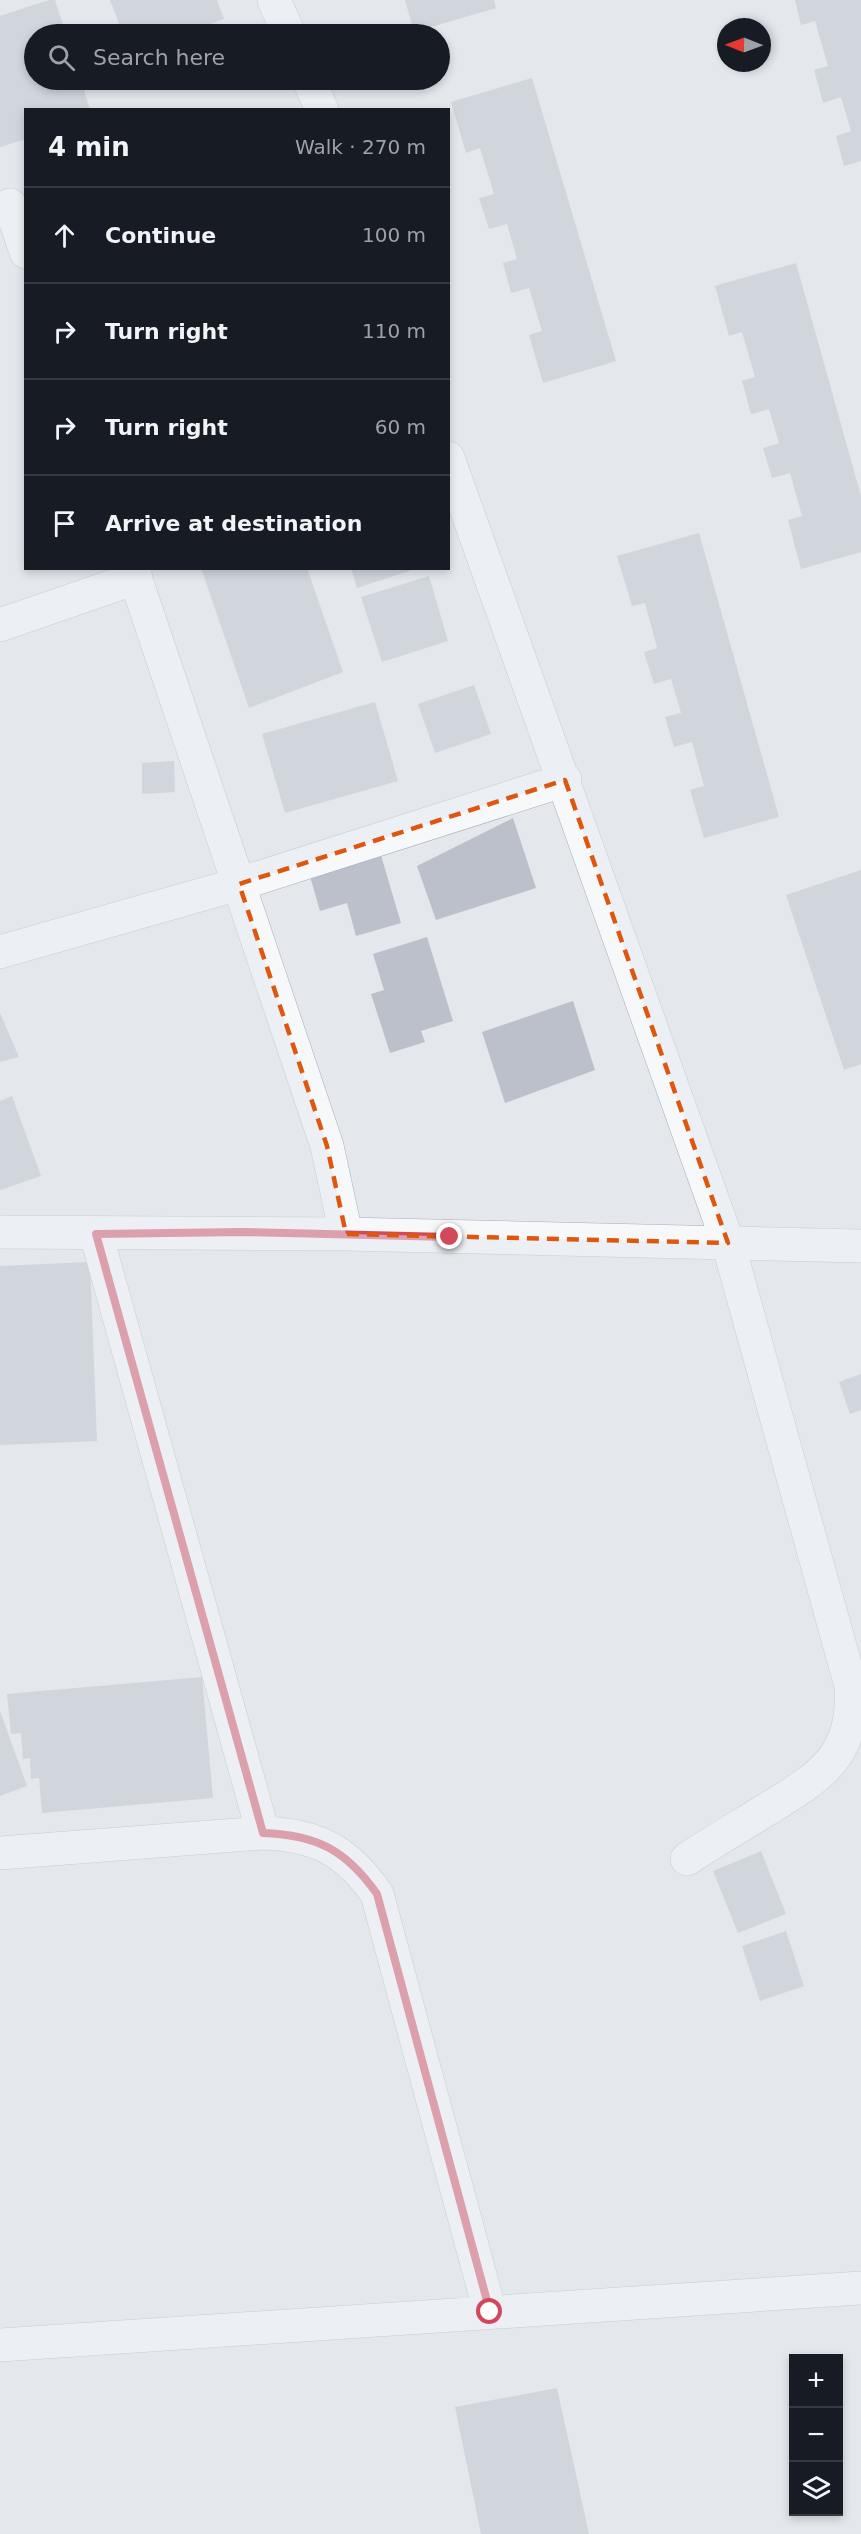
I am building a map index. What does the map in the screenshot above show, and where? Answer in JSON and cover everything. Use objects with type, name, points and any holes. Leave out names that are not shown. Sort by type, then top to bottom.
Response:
[{"type":"street","points":[[274,0],[285,24]]},
{"type":"street","points":[[12,205],[24,245]]},
{"type":"street","points":[[450,464],[565,780],[728,1243],[851,1686],[852,1704],[844,1740],[836,1755],[814,1781],[687,1858]]},
{"type":"street","points":[[0,625],[134,573],[327,1146],[346,1234]]},
{"type":"street","points":[[0,952],[239,884],[565,780]]},
{"type":"street","points":[[0,1232],[346,1234],[861,1246]]},
{"type":"street","points":[[96,1234],[263,1833]]},
{"type":"street","points":[[0,1853],[263,1833],[288,1834],[313,1839],[335,1850],[351,1863],[377,1894],[490,2312]]},
{"type":"street","points":[[0,2345],[861,2288]]},
{"type":"highlighted area","points":[[565,780],[728,1243],[346,1234],[327,1146],[239,884]]},
{"type":"building","points":[[55,0],[63,24],[24,24],[24,90],[84,90],[89,108],[24,108],[24,140],[0,147],[0,16]]},
{"type":"building","points":[[110,0],[217,0],[224,19],[211,24],[119,24]]},
{"type":"building","points":[[405,0],[494,0],[496,8],[441,24],[412,24]]},
{"type":"building","points":[[795,0],[861,0],[861,161],[844,166],[836,136],[851,131],[841,97],[823,103],[814,70],[828,66],[815,21],[801,25]]},
{"type":"building","points":[[532,78],[616,361],[543,383],[529,335],[542,331],[529,288],[511,293],[503,263],[517,259],[507,224],[489,229],[479,198],[494,194],[480,148],[466,153],[451,102]]},
{"type":"building","points":[[796,263],[861,496],[861,552],[801,569],[788,520],[802,516],[790,473],[772,478],[763,448],[779,443],[769,409],[751,414],[742,381],[755,377],[742,332],[729,336],[715,286]]},
{"type":"building","points":[[699,533],[779,817],[704,838],[690,790],[704,786],[692,742],[674,747],[665,717],[681,713],[671,679],[654,684],[644,652],[657,648],[645,603],[632,606],[617,556]]},
{"type":"building","points":[[202,570],[308,570],[343,672],[249,708]]},
{"type":"building","points":[[352,570],[412,570],[357,588]]},
{"type":"building","points":[[429,576],[448,641],[382,662],[361,597]]},
{"type":"building","points":[[474,685],[491,734],[435,753],[418,704]]},
{"type":"building","points":[[375,702],[398,781],[285,813],[262,734]]},
{"type":"building","points":[[174,761],[175,792],[142,794],[142,763]]},
{"type":"building","points":[[513,818],[536,888],[436,920],[417,866]]},
{"type":"building","points":[[380,852],[401,923],[356,936],[347,903],[320,911],[309,873]]},
{"type":"building","points":[[861,870],[861,1064],[844,1070],[786,895]]},
{"type":"building","points":[[427,937],[453,1021],[421,1031],[425,1042],[390,1053],[371,994],[384,990],[373,954]]},
{"type":"building","points":[[573,1001],[595,1070],[505,1103],[482,1032]]},
{"type":"building","points":[[0,1013],[19,1057],[0,1062]]},
{"type":"building","points":[[12,1096],[41,1176],[0,1190],[0,1101]]},
{"type":"building","points":[[90,1262],[97,1441],[0,1445],[0,1266]]},
{"type":"building","points":[[861,1374],[861,1410],[850,1414],[839,1382]]},
{"type":"building","points":[[202,1677],[213,1798],[42,1813],[39,1778],[31,1779],[30,1758],[23,1759],[21,1733],[11,1734],[7,1694]]},
{"type":"building","points":[[0,1711],[27,1786],[0,1796]]},
{"type":"building","points":[[761,1851],[786,1914],[738,1933],[713,1871]]},
{"type":"building","points":[[786,1931],[804,1986],[760,2001],[742,1946]]},
{"type":"building","points":[[557,2388],[589,2534],[481,2534],[455,2407]]},
{"type":"route","points":[[450,1237],[242,1232],[96,1234],[263,1833],[288,1834],[313,1839],[335,1850],[351,1863],[377,1894],[490,2312]]}]
